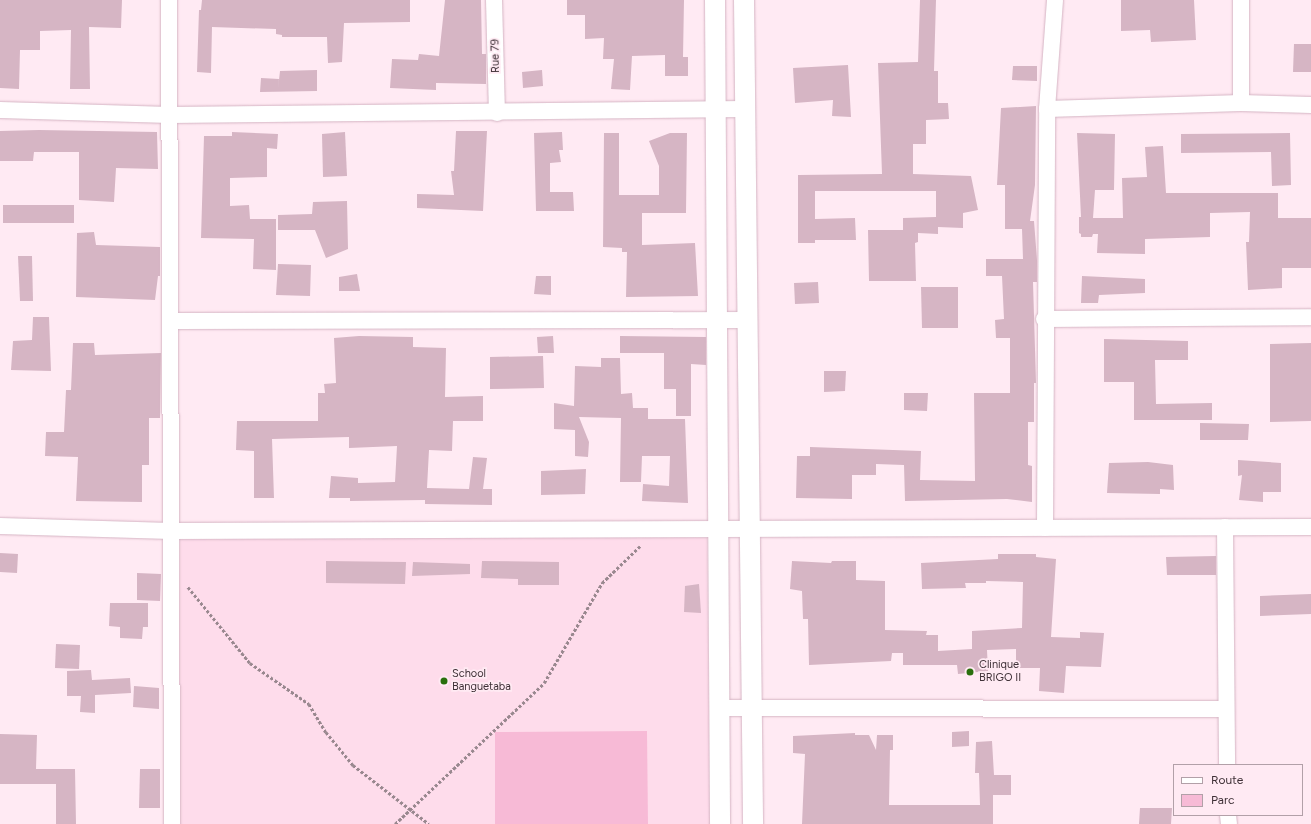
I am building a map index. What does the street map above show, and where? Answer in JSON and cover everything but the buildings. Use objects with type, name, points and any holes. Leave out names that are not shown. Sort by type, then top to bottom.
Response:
[{"type":"street","points":[[169,0],[172,824]]},
{"type":"street","name":"Rue 79","points":[[494,0],[497,113]]},
{"type":"street","points":[[715,0],[714,109],[720,824]]},
{"type":"street","points":[[744,0],[753,824]]},
{"type":"street","points":[[1045,528],[1044,319],[1047,109],[1055,0]]},
{"type":"street","points":[[1240,103],[1241,0]]},
{"type":"street","points":[[1047,109],[1240,103],[1311,104]]},
{"type":"street","points":[[0,110],[170,115],[497,113],[745,109]]},
{"type":"street","points":[[1044,319],[1311,317]]},
{"type":"street","points":[[171,321],[748,320]]},
{"type":"street","points":[[0,526],[171,531],[1311,527]]},
{"type":"street","points":[[1225,527],[1225,709],[1227,764]]},
{"type":"street","points":[[719,708],[1225,709]]},
{"type":"path","points":[[395,824],[544,683],[602,583],[637,549],[663,529]]},
{"type":"path","points":[[171,561],[194,596],[250,663],[309,704],[326,732],[353,765],[430,824]]},
{"type":"shaded area","name":"School Banguetaba","points":[[180,535],[707,538],[710,824],[177,824]]},
{"type":"green space","points":[[647,731],[648,824],[495,824],[495,732]]},
{"type":"place","name":"Clinique BRIGO II","points":[[970,672]]},
{"type":"place","name":"School Banguetaba","points":[[444,681]]}]
